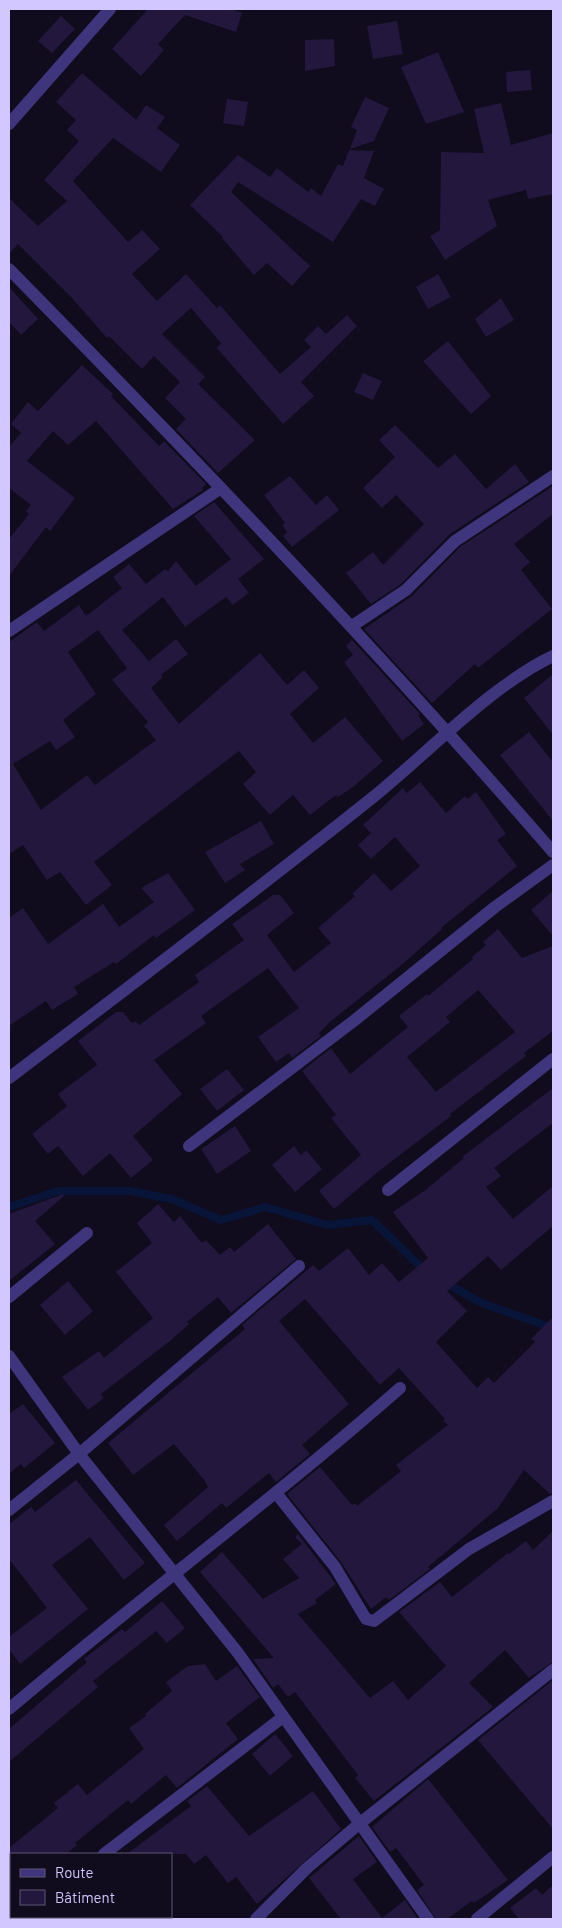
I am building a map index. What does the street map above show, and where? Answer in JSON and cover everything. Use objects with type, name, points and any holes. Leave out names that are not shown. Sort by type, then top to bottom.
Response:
[{"type":"street","points":[[9,124],[110,9]]},
{"type":"street","points":[[9,269],[352,626],[449,732],[553,852]]},
{"type":"street","points":[[352,626],[406,590],[456,541],[553,476]]},
{"type":"street","points":[[9,632],[221,488]]},
{"type":"street","points":[[9,1078],[273,877],[499,691],[553,656]]},
{"type":"street","points":[[189,1146],[355,1020],[494,907],[553,865]]},
{"type":"street","points":[[388,1190],[553,1059]]},
{"type":"street","points":[[9,1297],[87,1233]]},
{"type":"street","points":[[9,1510],[79,1454],[299,1266]]},
{"type":"street","points":[[9,1356],[79,1454],[238,1654],[428,1919]]},
{"type":"street","points":[[9,1709],[173,1573],[331,1449],[400,1388]]},
{"type":"street","points":[[276,1493],[335,1567],[366,1620],[374,1621],[480,1542],[553,1501]]},
{"type":"street","points":[[256,1919],[307,1868],[359,1824],[553,1670]]},
{"type":"street","points":[[105,1853],[283,1718]]},
{"type":"street","points":[[477,1919],[553,1857]]},
{"type":"building","points":[[148,9],[231,9],[242,13],[236,32],[185,15],[158,44],[164,50],[141,76],[112,49]]},
{"type":"building","points":[[61,16],[75,29],[52,53],[38,41]]},
{"type":"building","points":[[397,21],[403,54],[373,59],[367,26]]},
{"type":"building","points":[[334,39],[335,66],[305,71],[305,40]]},
{"type":"building","points":[[438,52],[464,112],[426,124],[401,67]]},
{"type":"building","points":[[530,70],[532,90],[507,92],[506,72]]},
{"type":"building","points":[[82,73],[136,120],[146,105],[165,117],[157,128],[180,145],[161,172],[113,138],[73,181],[128,242],[142,230],[160,249],[132,274],[157,301],[186,274],[217,308],[220,305],[280,374],[311,347],[304,340],[318,326],[326,334],[347,315],[357,326],[301,382],[314,396],[283,424],[217,348],[221,343],[191,308],[162,334],[205,377],[198,384],[255,440],[218,473],[176,429],[186,419],[165,398],[180,382],[154,356],[142,369],[109,336],[107,338],[72,298],[18,244],[9,254],[9,198],[38,226],[67,201],[44,180],[79,141],[67,130],[76,120],[56,102]]},
{"type":"building","points":[[365,97],[389,108],[374,141],[350,149],[357,130],[351,127]]},
{"type":"building","points":[[227,99],[248,102],[244,126],[223,123]]},
{"type":"building","points":[[501,103],[511,145],[553,133],[553,194],[528,199],[526,190],[488,200],[497,226],[445,260],[430,236],[440,230],[441,152],[484,153],[474,109]]},
{"type":"building","points":[[349,150],[374,151],[364,178],[384,189],[375,206],[361,199],[333,242],[238,182],[231,192],[310,266],[292,286],[267,263],[254,275],[223,237],[190,205],[238,155],[270,177],[277,168],[308,192],[311,188],[321,196],[338,164],[343,166]]},
{"type":"building","points":[[438,274],[451,297],[428,309],[416,287]]},
{"type":"building","points":[[9,287],[38,319],[21,335],[9,322]]},
{"type":"building","points":[[501,298],[514,320],[486,337],[475,319]]},
{"type":"building","points":[[448,341],[491,396],[471,414],[423,361]]},
{"type":"building","points":[[82,365],[113,394],[111,396],[159,446],[164,441],[206,484],[202,488],[203,490],[173,509],[96,421],[68,445],[53,431],[27,461],[75,498],[50,531],[46,527],[9,576],[9,539],[29,514],[26,511],[31,505],[9,488],[9,447],[21,433],[11,424],[28,402],[38,411]]},
{"type":"building","points":[[363,373],[382,381],[373,400],[354,392]]},
{"type":"building","points":[[395,425],[438,468],[455,454],[486,489],[515,464],[529,482],[450,534],[401,584],[371,604],[346,573],[373,552],[383,565],[424,524],[396,495],[382,508],[363,488],[395,457],[379,440]]},
{"type":"building","points":[[290,476],[316,505],[327,495],[339,510],[292,547],[283,536],[287,532],[282,525],[285,523],[264,495]]},
{"type":"building","points":[[553,486],[553,514],[514,544],[530,562],[521,570],[552,609],[478,668],[475,664],[432,703],[364,629],[412,596],[460,547]]},
{"type":"building","points":[[214,502],[264,559],[238,579],[249,593],[233,605],[226,597],[185,627],[163,597],[122,630],[149,661],[176,639],[188,654],[161,675],[163,677],[151,688],[179,724],[260,653],[287,685],[304,670],[319,688],[290,714],[313,743],[345,717],[383,761],[353,787],[338,797],[336,795],[310,815],[293,795],[270,815],[243,784],[256,772],[239,751],[94,862],[112,885],[86,905],[60,872],[47,880],[23,845],[9,854],[9,642],[37,622],[44,631],[79,605],[86,616],[122,588],[113,577],[129,564],[146,584],[165,569],[168,571],[176,561],[196,586],[231,559],[194,516]],"holes":[[[98,630],[127,668],[112,680],[148,722],[144,726],[156,740],[95,785],[87,775],[41,810],[13,764],[50,741],[56,750],[75,737],[63,720],[96,694],[68,652]]]},
{"type":"building","points":[[352,640],[420,714],[418,715],[424,724],[402,741],[344,662],[353,655],[346,646]]},
{"type":"building","points":[[553,674],[553,735],[524,698]]},
{"type":"building","points":[[529,732],[553,762],[553,821],[500,755]]},
{"type":"building","points":[[420,782],[446,813],[465,796],[467,799],[476,792],[506,834],[497,840],[517,866],[441,928],[404,963],[331,1021],[319,1033],[321,1036],[292,1058],[289,1053],[276,1062],[258,1037],[299,1008],[268,968],[201,1016],[206,1023],[154,1060],[182,1094],[133,1136],[153,1160],[131,1178],[110,1153],[83,1176],[58,1146],[48,1154],[32,1134],[67,1106],[58,1094],[97,1065],[78,1041],[116,1012],[123,1012],[132,1023],[135,1021],[139,1025],[199,982],[195,975],[244,940],[232,924],[273,895],[280,895],[294,913],[267,935],[294,972],[331,943],[318,928],[355,896],[352,894],[374,873],[391,891],[420,866],[395,837],[371,859],[358,845],[371,833],[363,825],[403,788],[407,793]]},
{"type":"building","points":[[261,821],[274,844],[240,864],[245,870],[225,883],[205,852]]},
{"type":"building","points":[[168,873],[195,910],[156,938],[154,935],[116,964],[114,962],[74,987],[78,994],[52,1010],[46,1001],[9,1026],[9,918],[23,908],[48,944],[103,904],[119,927],[154,902],[141,888]]},
{"type":"building","points":[[553,891],[553,936],[531,910]]},
{"type":"building","points":[[498,929],[522,958],[553,946],[553,1031],[524,1053],[526,1056],[450,1114],[451,1116],[379,1171],[334,1209],[319,1191],[361,1155],[331,1118],[336,1115],[302,1071],[331,1048],[350,1074],[408,1027],[399,1016],[427,994],[428,996],[473,959],[472,957],[486,945],[483,942]],"holes":[[[478,990],[515,1032],[436,1092],[407,1057],[450,1022],[446,1017]]]},
{"type":"building","points":[[227,1069],[244,1090],[217,1111],[200,1089]]},
{"type":"building","points":[[553,1088],[553,1123],[494,1168],[501,1176],[486,1187],[513,1219],[553,1186],[553,1226],[501,1270],[488,1256],[447,1291],[467,1311],[436,1342],[477,1388],[488,1377],[494,1383],[535,1342],[531,1339],[553,1317],[553,1493],[550,1494],[524,1470],[498,1508],[428,1567],[430,1569],[389,1600],[386,1597],[371,1609],[341,1562],[287,1494],[320,1467],[352,1505],[355,1503],[357,1506],[401,1471],[396,1465],[448,1425],[443,1421],[445,1419],[399,1368],[380,1385],[305,1299],[279,1321],[349,1404],[302,1445],[310,1454],[276,1482],[269,1473],[226,1508],[222,1503],[177,1541],[164,1525],[208,1487],[205,1481],[174,1444],[133,1475],[108,1443],[245,1329],[242,1325],[313,1265],[319,1271],[348,1248],[369,1275],[382,1263],[399,1282],[428,1258],[393,1212],[424,1191],[464,1158],[462,1157]]},
{"type":"building","points":[[235,1126],[251,1151],[217,1174],[201,1149]]},
{"type":"building","points":[[294,1146],[301,1155],[306,1150],[322,1169],[295,1192],[272,1165]]},
{"type":"building","points":[[63,1194],[64,1196],[35,1221],[55,1244],[9,1281],[9,1214]]},
{"type":"building","points":[[158,1204],[174,1222],[180,1216],[202,1243],[206,1240],[220,1255],[230,1247],[234,1252],[268,1224],[296,1259],[231,1313],[218,1297],[187,1322],[189,1324],[170,1341],[101,1394],[104,1398],[88,1410],[62,1377],[99,1351],[104,1358],[153,1318],[116,1272],[152,1243],[137,1223]]},
{"type":"building","points":[[68,1281],[93,1311],[65,1335],[40,1305]]},
{"type":"building","points":[[23,1404],[55,1443],[24,1468],[21,1464],[9,1474],[9,1414]]},
{"type":"building","points":[[76,1480],[145,1563],[124,1580],[90,1537],[52,1565],[88,1609],[20,1664],[9,1649],[9,1637],[47,1608],[9,1559],[9,1524],[31,1507],[35,1512]]},
{"type":"building","points":[[553,1531],[553,1662],[529,1678],[505,1650],[469,1683],[493,1707],[374,1801],[355,1778],[358,1775],[295,1692],[288,1697],[278,1684],[273,1688],[253,1659],[274,1658],[200,1572],[222,1552],[263,1599],[299,1578],[283,1559],[302,1544],[295,1537],[298,1534],[336,1584],[315,1600],[317,1603],[298,1614],[370,1698],[393,1681],[408,1700],[446,1666],[399,1612],[440,1582],[452,1597],[526,1541],[533,1550]]},
{"type":"building","points":[[162,1601],[185,1628],[167,1643],[156,1631],[93,1681],[98,1687],[9,1762],[9,1729],[87,1662],[84,1659],[122,1629],[125,1632]]},
{"type":"building","points":[[205,1664],[216,1681],[237,1666],[260,1697],[226,1723],[238,1739],[177,1788],[166,1775],[131,1804],[128,1800],[75,1843],[77,1845],[67,1853],[9,1854],[9,1848],[58,1808],[54,1803],[78,1784],[87,1795],[144,1749],[129,1728],[146,1716],[145,1714],[172,1691],[166,1682],[188,1666]]},
{"type":"building","points":[[553,1680],[553,1829],[478,1740]]},
{"type":"building","points":[[275,1734],[293,1756],[270,1776],[252,1754]]},
{"type":"building","points":[[428,1779],[508,1880],[474,1903],[472,1901],[447,1919],[436,1919],[417,1890],[424,1885],[396,1848],[390,1852],[372,1827]]},
{"type":"building","points":[[207,1786],[249,1836],[313,1791],[341,1829],[257,1904],[236,1877],[228,1883],[206,1855],[194,1864],[186,1854],[128,1853],[191,1806],[187,1801]]},
{"type":"building","points":[[359,1836],[377,1862],[353,1879],[382,1918],[405,1900],[418,1919],[341,1919],[309,1878]]},
{"type":"building","points":[[553,1885],[553,1919],[519,1919],[510,1908],[536,1888],[542,1895]]},
{"type":"waterway","points":[[9,1207],[58,1191],[130,1191],[172,1199],[221,1220],[266,1207],[327,1225],[372,1220],[426,1272]]},
{"type":"waterway","points":[[444,1282],[484,1304],[553,1328]]}]
